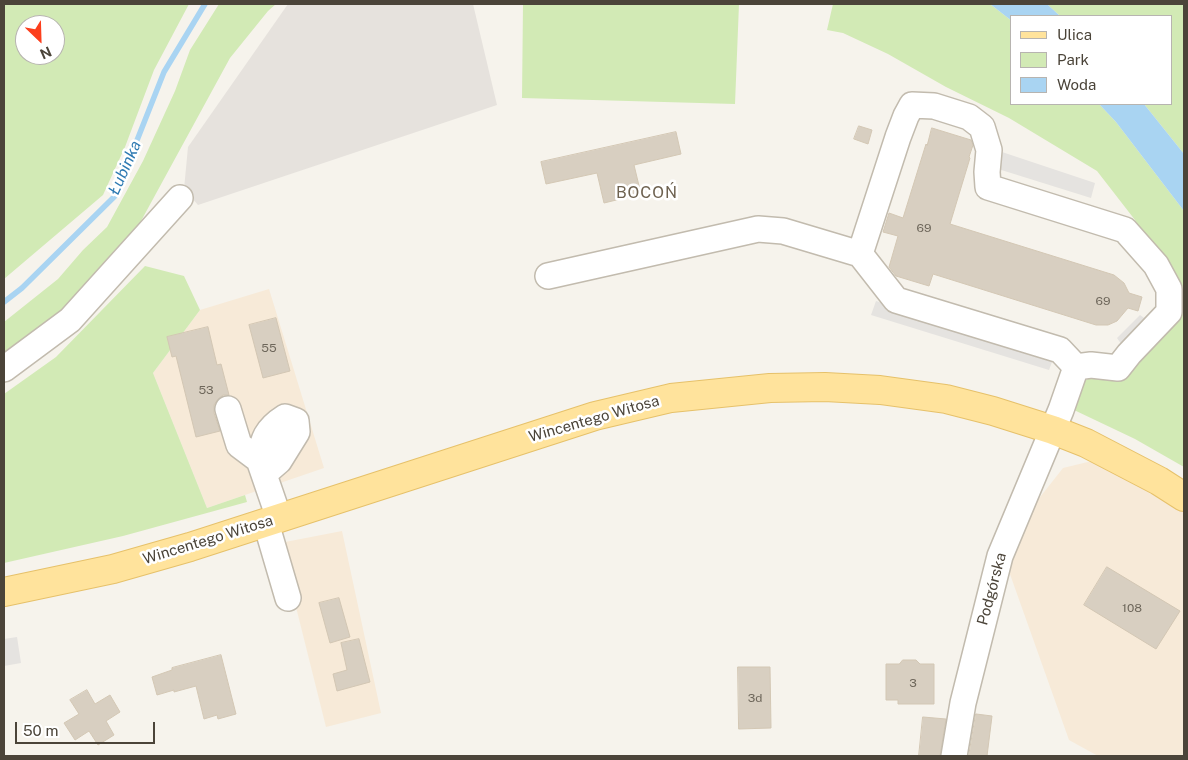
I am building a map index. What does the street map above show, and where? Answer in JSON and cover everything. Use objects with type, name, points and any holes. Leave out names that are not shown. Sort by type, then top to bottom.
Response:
[{"type":"main road","name":"Wincentego Witosa","points":[[4,592],[113,569],[190,547],[594,416],[671,398],[770,388],[826,387],[880,390],[946,399],[993,411],[1053,430],[1086,443],[1159,481],[1184,497]]},
{"type":"street","points":[[548,276],[758,229],[782,231],[860,254],[896,300],[1060,350],[1076,367],[1091,365],[1118,368],[1169,312],[1169,289],[1156,265],[1125,230],[988,187],[989,150],[982,127],[969,117],[934,106],[912,105],[906,116],[860,254]]},
{"type":"street","points":[[4,369],[70,320],[180,198]]},
{"type":"street","name":"Podgórska","points":[[954,756],[963,703],[1000,556],[1053,430],[1076,367]]},
{"type":"street","points":[[228,409],[239,445],[262,467],[288,598]]},
{"type":"shaded area","points":[[288,4],[473,4],[497,105],[198,205],[184,189],[188,147]]},
{"type":"shaded area","points":[[999,151],[1095,183],[1091,198],[995,168]]},
{"type":"shaded area","points":[[269,289],[324,468],[207,508],[153,373],[200,310]]},
{"type":"shaded area","points":[[876,301],[1055,354],[1049,370],[871,315]]},
{"type":"shaded area","points":[[1140,315],[1151,323],[1124,348],[1117,338]]},
{"type":"shaded area","points":[[1100,459],[1126,471],[1184,511],[1184,756],[1098,756],[1069,740],[1006,563],[1037,501],[1063,468]]},
{"type":"shaded area","points":[[342,531],[381,713],[326,727],[280,543]]},
{"type":"shaded area","points":[[17,637],[21,663],[4,666],[4,639]]},
{"type":"green space","points":[[4,4],[189,4],[154,70],[125,147],[103,195],[4,279]]},
{"type":"green space","points":[[219,4],[276,4],[268,11],[230,58],[141,221],[103,273],[59,315],[4,362],[4,322],[58,279],[83,250],[107,227],[143,161],[175,91],[190,50]]},
{"type":"green space","points":[[523,4],[739,4],[735,104],[522,98]]},
{"type":"green space","points":[[833,4],[990,4],[1010,19],[1010,105],[1100,105],[1116,122],[1184,211],[1184,467],[1135,439],[1074,410],[1075,397],[1082,383],[1098,375],[1179,291],[1135,220],[1097,171],[1009,118],[946,87],[888,54],[843,33],[827,30]]},
{"type":"green space","points":[[1047,4],[1184,4],[1184,154],[1145,105],[1173,105],[1173,15],[1059,15]]},
{"type":"green space","points":[[145,266],[184,276],[200,310],[153,373],[207,508],[245,495],[247,502],[123,536],[4,563],[4,394],[56,357]]},
{"type":"water","points":[[990,4],[1047,4],[1059,15],[1010,15],[1010,19]]},
{"type":"water","points":[[1100,105],[1145,105],[1184,154],[1184,211],[1116,122]]},
{"type":"building","points":[[859,126],[872,130],[868,144],[854,139]]},
{"type":"building","points":[[932,128],[971,140],[973,145],[950,224],[1114,275],[1124,283],[1129,293],[1142,297],[1138,311],[1128,308],[1117,321],[1108,325],[1096,325],[933,274],[929,286],[896,276],[889,267],[898,236],[883,232],[889,213],[903,218]]},
{"type":"building","points":[[676,132],[681,154],[634,165],[641,194],[604,203],[597,173],[546,184],[541,162]]},
{"type":"building","points":[[276,318],[290,371],[263,378],[249,325]]},
{"type":"building","points":[[208,327],[217,365],[221,364],[229,395],[223,395],[214,405],[214,413],[220,431],[196,437],[176,356],[172,357],[167,337]]},
{"type":"building","points":[[1107,567],[1180,611],[1156,649],[1084,605]]},
{"type":"building","points":[[339,598],[350,637],[330,643],[319,603]]},
{"type":"building","points":[[359,639],[370,682],[337,691],[333,674],[347,670],[341,643]]},
{"type":"building","points":[[221,655],[236,714],[218,719],[217,715],[204,719],[196,686],[157,695],[152,677],[172,670],[172,668]]},
{"type":"building","points":[[903,660],[916,660],[920,664],[934,664],[934,704],[898,704],[898,700],[886,700],[886,664],[899,664]]},
{"type":"building","points":[[738,667],[770,667],[771,728],[739,729]]},
{"type":"building","points":[[87,690],[95,704],[110,695],[120,712],[106,721],[114,735],[98,745],[89,731],[75,740],[64,723],[79,714],[70,700]]},
{"type":"building","points":[[976,714],[992,716],[987,756],[969,756]]},
{"type":"building","points":[[923,717],[946,719],[940,756],[919,756]]},
{"type":"waterway","name":"Łubinka","points":[[4,302],[22,288],[115,196],[164,72],[205,4]]},
{"type":"district","name":"BOCOŃ","points":[[647,193]]}]
